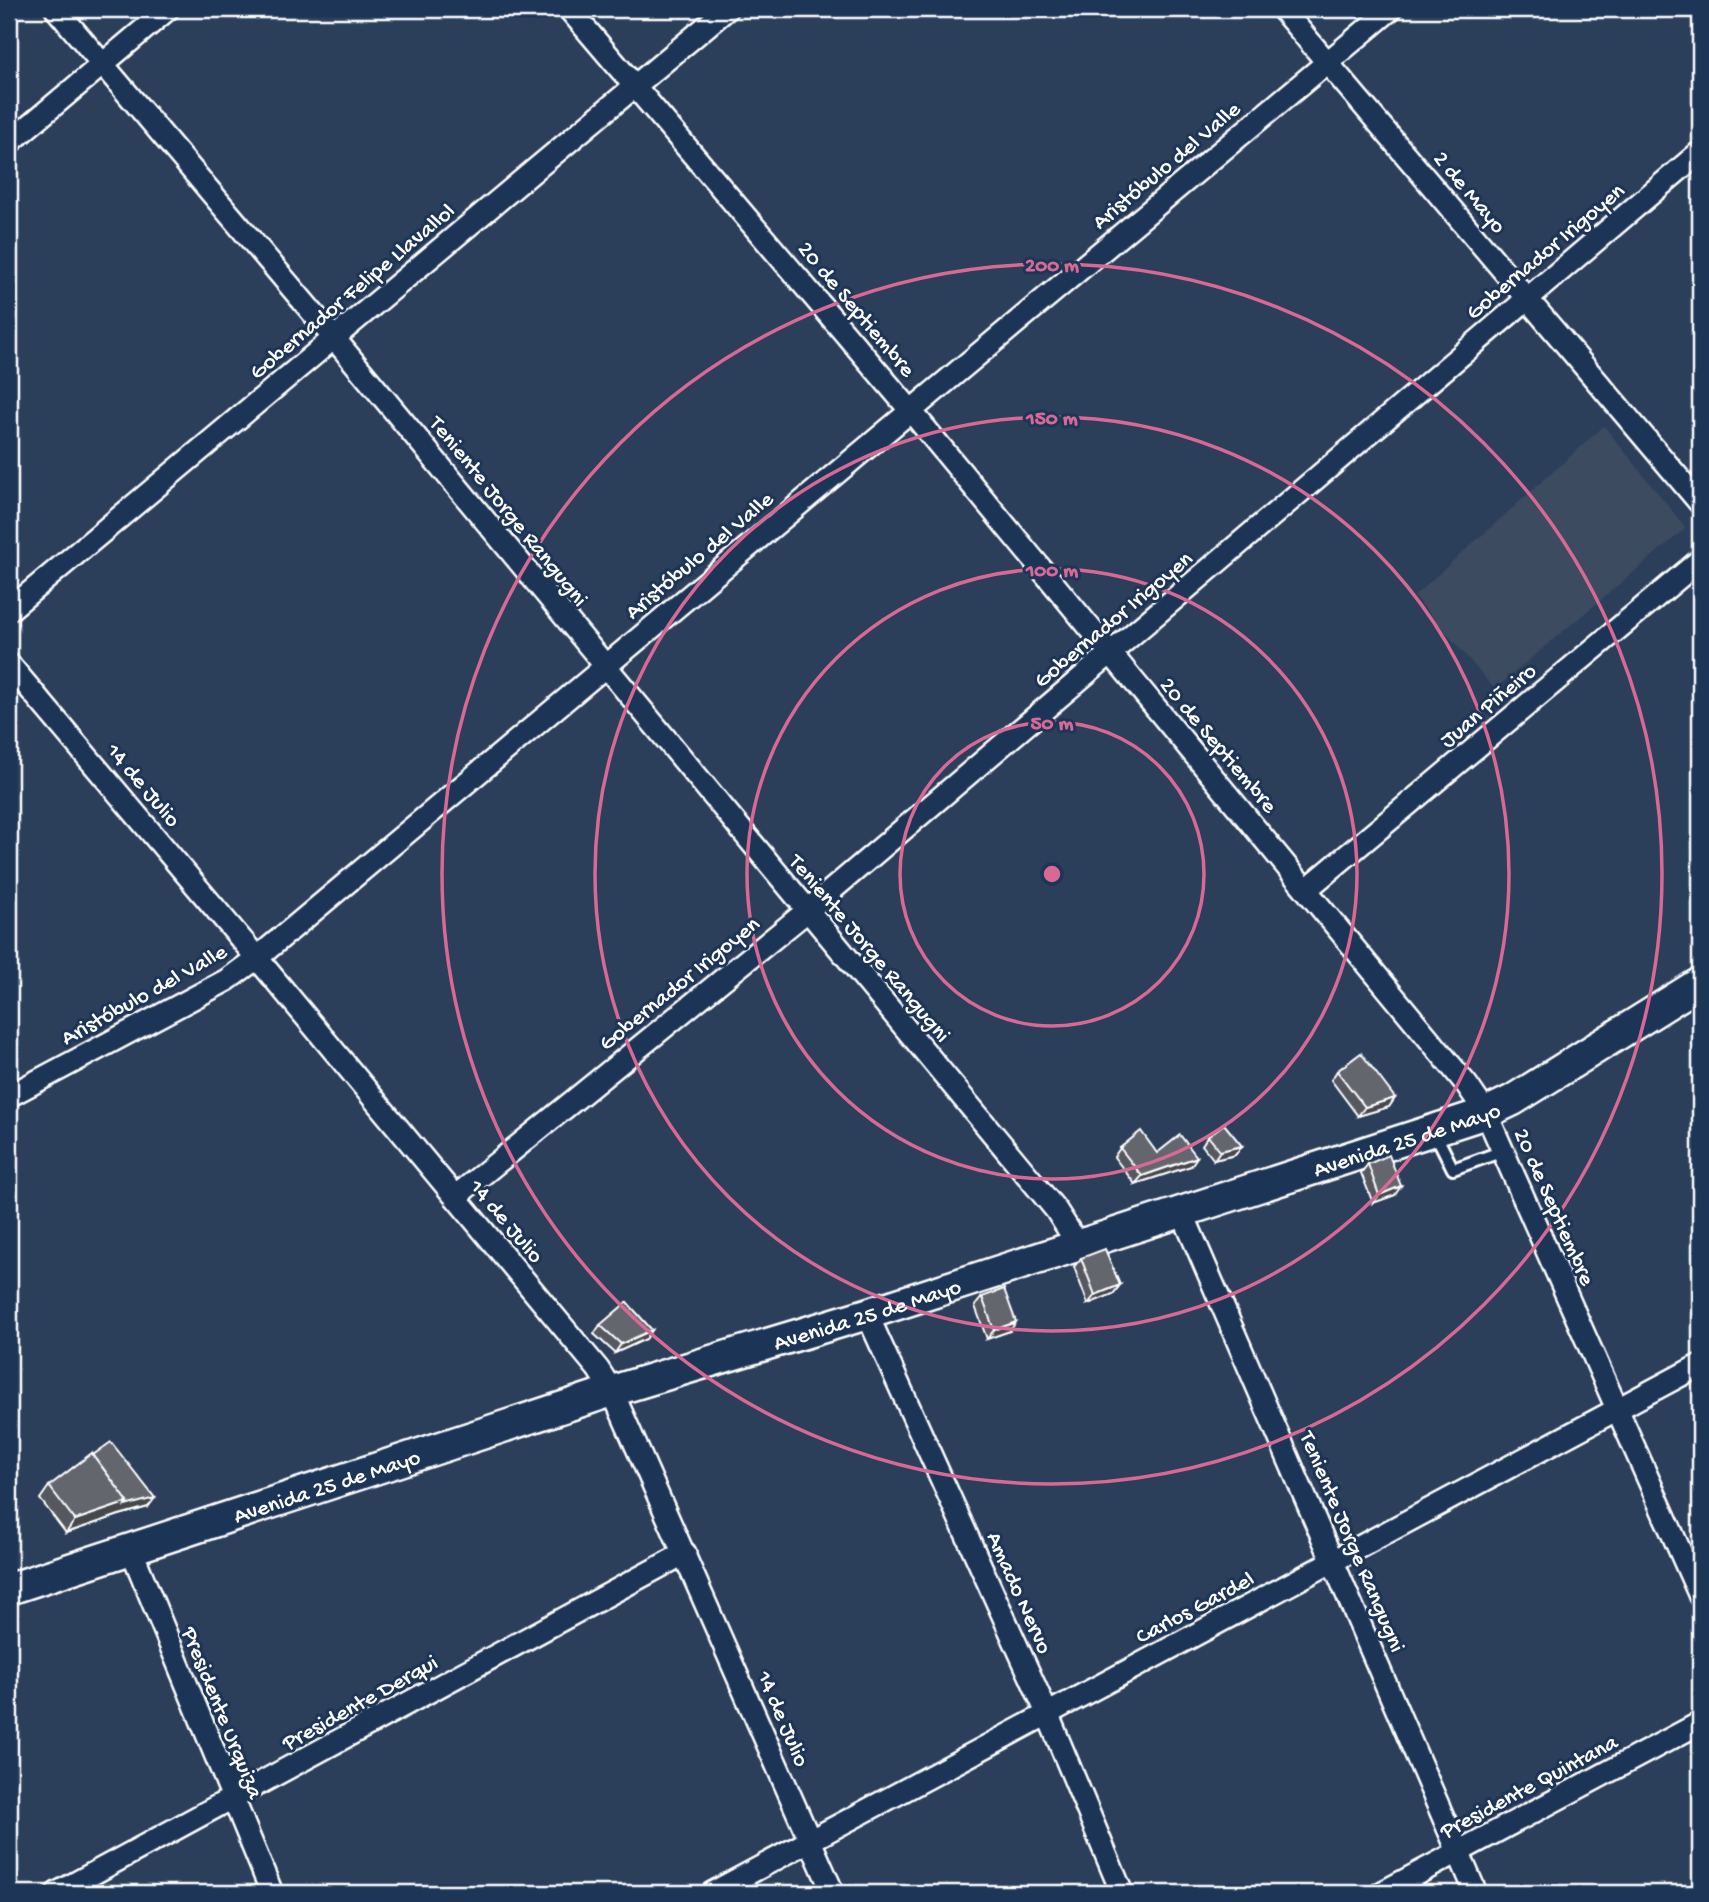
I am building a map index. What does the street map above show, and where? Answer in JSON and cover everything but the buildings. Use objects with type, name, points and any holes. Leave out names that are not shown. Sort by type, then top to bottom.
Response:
[{"type":"main road","name":"Avenida 25 de Mayo","points":[[9,1589],[612,1391],[867,1314],[1077,1243],[1486,1113],[1513,1100],[1700,983]]},
{"type":"street","name":"Teniente Jorge Rangugni","points":[[56,9],[334,338],[1056,1210],[1077,1243]]},
{"type":"street","points":[[9,142],[168,9]]},
{"type":"street","name":"20 de Septiembre","points":[[569,9],[911,411],[1467,1085],[1486,1113],[1700,1596]]},
{"type":"street","name":"Gobernador Felipe Llavallol","points":[[9,610],[727,9]]},
{"type":"street","name":"2 de Mayo","points":[[1282,9],[1700,503]]},
{"type":"street","name":"Aristóbulo del Valle","points":[[9,1096],[227,980],[257,958],[1391,9]]},
{"type":"street","name":"Gobernador Irigoyen","points":[[455,1197],[807,911],[1700,152]]},
{"type":"street","name":"Juan Piñeiro","points":[[1307,889],[1700,560]]},
{"type":"street","name":"14 de Julio","points":[[9,664],[598,1369],[612,1391],[685,1553],[832,1893]]},
{"type":"street","name":"Teniente Jorge Rangugni","points":[[1181,1210],[1335,1561],[1476,1893]]},
{"type":"street","name":"Amado Nervo","points":[[867,1314],[1047,1713],[1122,1893]]},
{"type":"street","name":"Carlos Gardel","points":[[712,1893],[1700,1365]]},
{"type":"street","name":"Presidente Urquiza","points":[[131,1549],[272,1893]]},
{"type":"street","name":"Presidente Derqui","points":[[57,1893],[685,1553]]},
{"type":"street","name":"Presidente Quintana","points":[[1381,1893],[1700,1723]]},
{"type":"lane","points":[[1434,1131],[1453,1169],[1503,1152]]},
{"type":"shaded area","points":[[1604,426],[1686,528],[1495,689],[1414,596]]}]
